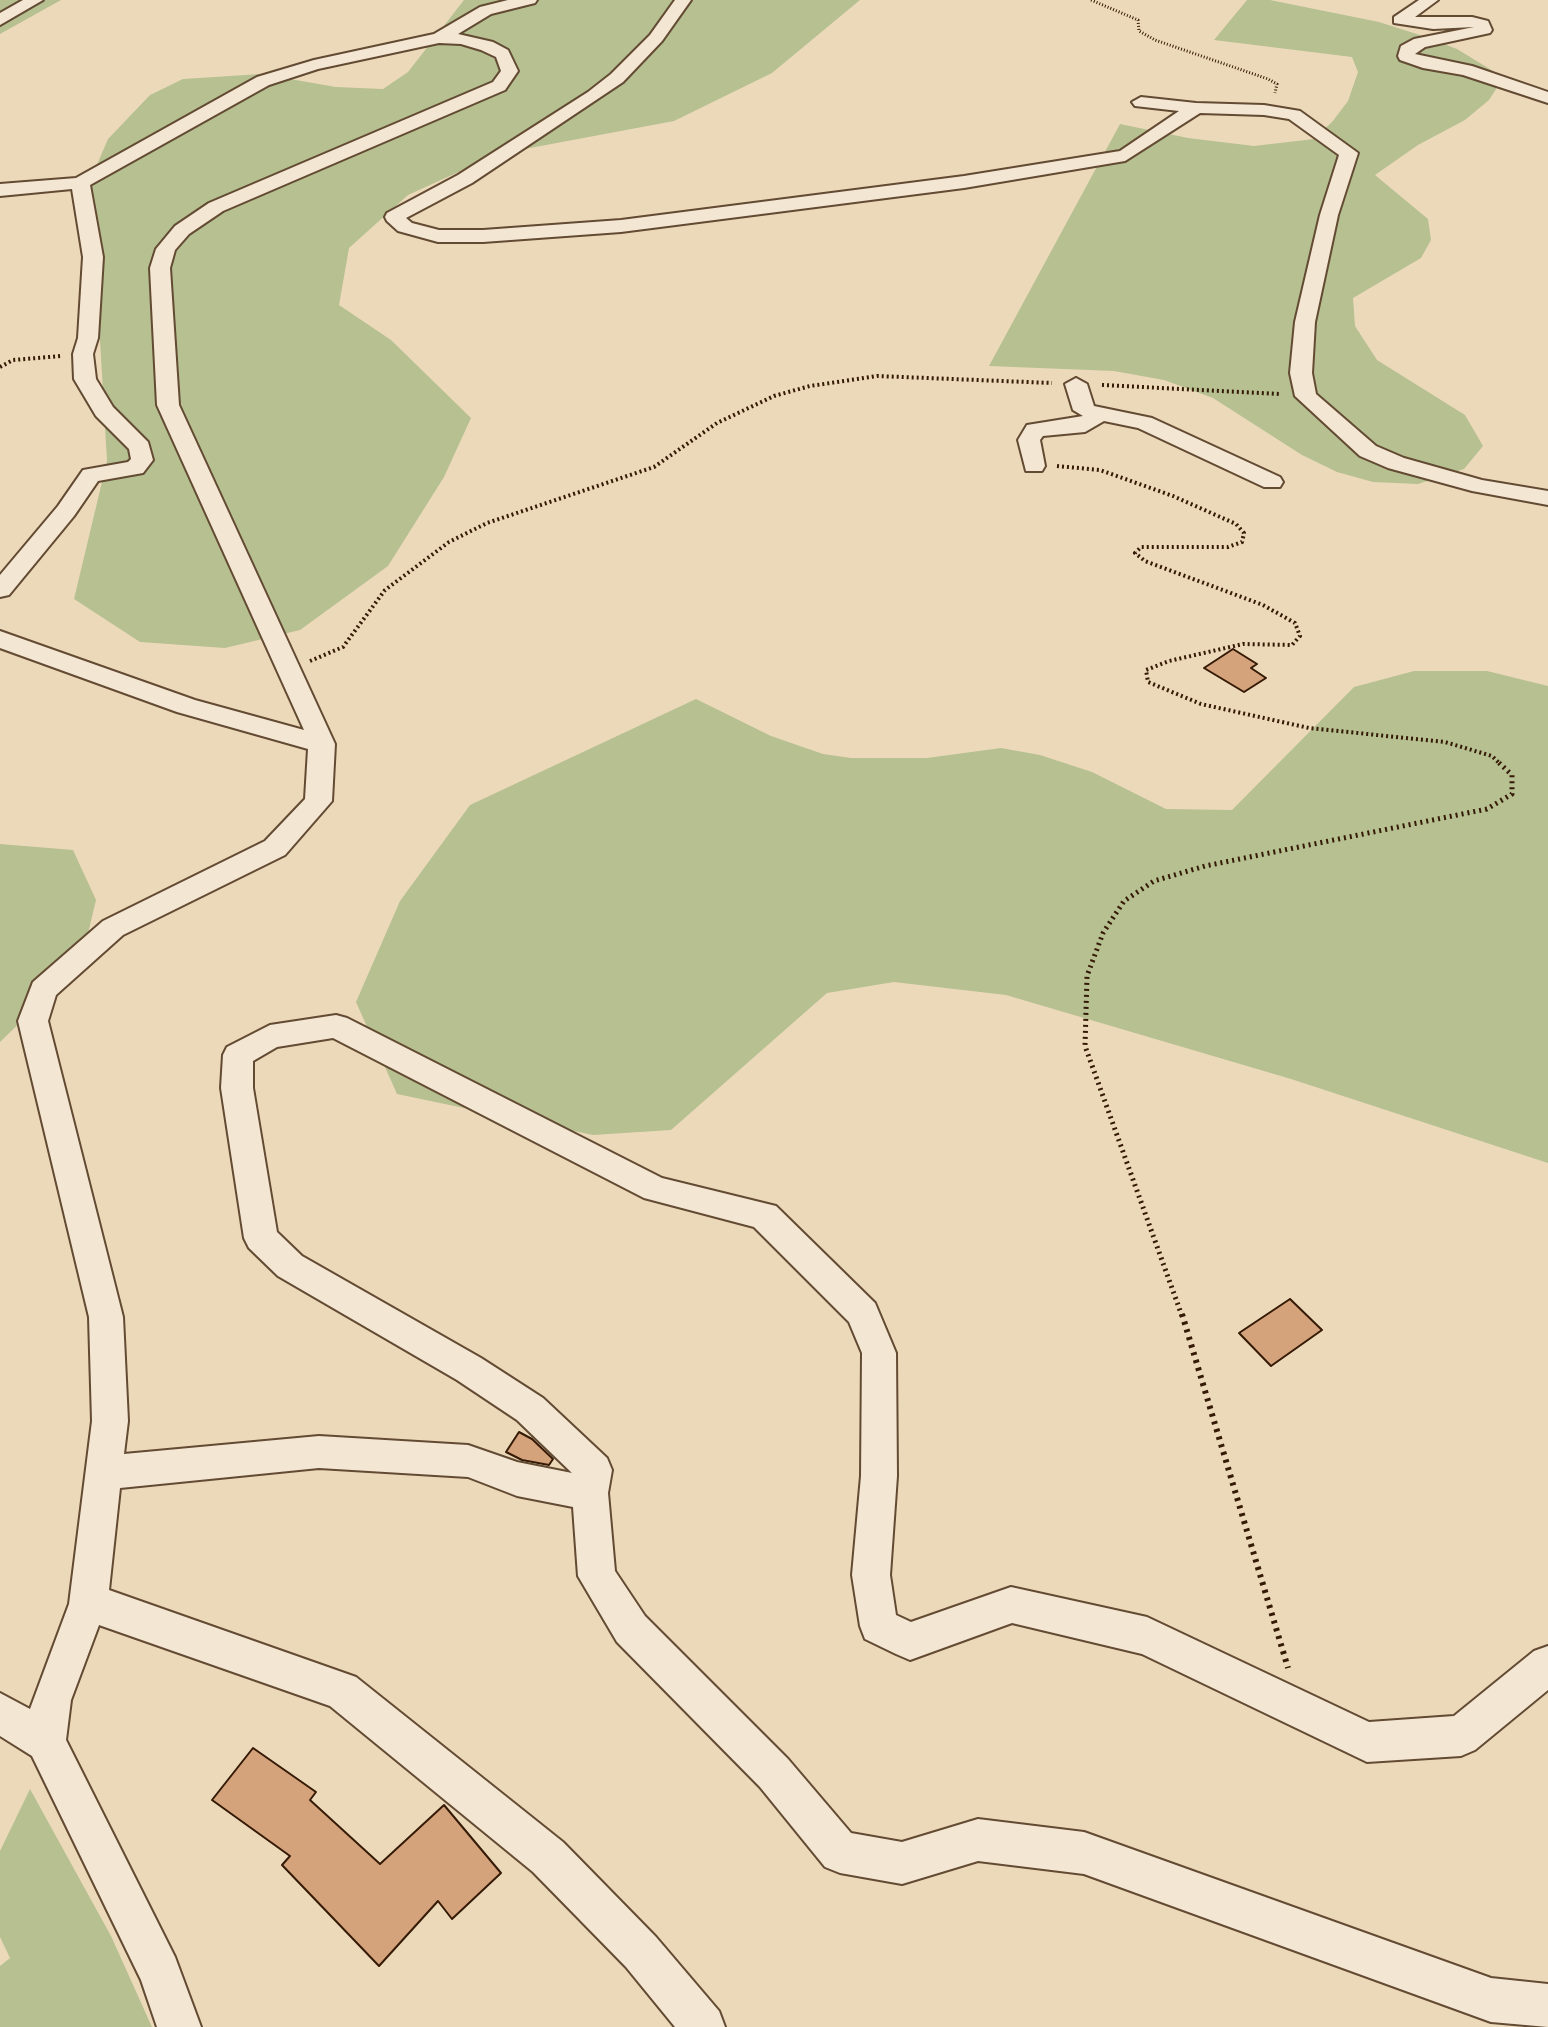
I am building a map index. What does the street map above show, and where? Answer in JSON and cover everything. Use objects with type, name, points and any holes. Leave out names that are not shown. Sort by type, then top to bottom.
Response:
[{"type":"street","points":[[0,20],[35,0]]},
{"type":"street","points":[[439,38],[486,10],[529,0]]},
{"type":"street","points":[[683,0],[656,38],[617,78],[594,96],[465,179],[394,217],[405,227],[438,236],[483,236],[621,226],[964,182],[1125,156],[1196,108]]},
{"type":"street","points":[[1430,0],[1400,20],[1433,24],[1472,22],[1482,24],[1484,30],[1420,43],[1407,50],[1406,56],[1423,63],[1466,70],[1548,98]]},
{"type":"street","points":[[0,190],[80,183],[263,81],[314,65],[439,38],[462,39],[487,46],[502,54],[510,71],[499,86],[216,207],[182,230],[166,249],[160,268],[168,405],[322,744],[318,801],[275,848],[113,928],[43,990],[33,1021],[106,1317],[110,1421],[88,1604],[51,1700],[46,1742]]},
{"type":"street","points":[[1141,102],[1196,108],[1264,110],[1294,115],[1349,153],[1329,215],[1305,322],[1301,373],[1306,396],[1368,451],[1396,463],[1480,486],[1548,498]]},
{"type":"street","points":[[0,590],[66,511],[91,475],[135,468],[142,460],[140,447],[104,411],[85,379],[83,354],[91,314],[93,257],[89,220],[80,183]]},
{"type":"street","points":[[1076,384],[1084,410],[1144,423],[1272,482]]},
{"type":"street","points":[[1034,466],[1029,440],[1035,430],[1085,425],[1100,414]]},
{"type":"street","points":[[0,639],[186,706],[322,744]]},
{"type":"street","points":[[1548,1665],[1461,1736],[1367,1742],[1147,1636],[1011,1605],[968,1623],[910,1641],[879,1626],[871,1575],[879,1476],[879,1353],[863,1313],[764,1216],[655,1189],[336,1026],[270,1037],[238,1055],[237,1088],[261,1238],[290,1266],[469,1369],[530,1409],[594,1470],[590,1493],[597,1576],[631,1629],[774,1773],[840,1852],[902,1863],[978,1840],[1084,1853],[1491,2000],[1548,2006]]},
{"type":"street","points":[[104,1473],[319,1452],[468,1461],[517,1479],[590,1493]]},
{"type":"street","points":[[88,1604],[115,1610],[342,1691],[548,1857],[641,1952],[703,2027]]},
{"type":"street","points":[[0,1713],[46,1742],[160,1972],[179,2027]]},
{"type":"path","points":[[1091,0],[1138,20],[1139,31],[1155,40],[1277,84],[1272,102],[1264,110]]},
{"type":"path","points":[[0,367],[13,360],[83,354]]},
{"type":"path","points":[[287,670],[343,647],[385,590],[449,542],[487,523],[654,467],[717,423],[774,396],[810,386],[877,376],[1306,396]]},
{"type":"path","points":[[1034,466],[1100,470],[1173,496],[1236,524],[1244,533],[1242,542],[1228,547],[1141,547],[1135,553],[1145,561],[1263,605],[1295,623],[1300,636],[1292,645],[1243,644],[1169,661],[1146,670],[1148,682],[1201,704],[1309,728],[1445,742],[1492,756],[1512,775],[1512,794],[1487,809],[1205,866],[1154,881],[1124,901],[1103,933],[1087,976],[1085,1046],[1195,1351],[1300,1711]]},
{"type":"green space","points":[[0,0],[61,0],[0,34]]},
{"type":"green space","points":[[464,0],[860,0],[772,73],[674,121],[498,154],[408,195],[349,248],[339,305],[391,340],[471,418],[444,477],[388,566],[300,630],[225,648],[140,642],[74,599],[107,461],[95,254],[82,200],[108,139],[150,95],[183,79],[261,74],[336,87],[383,89],[408,72]]},
{"type":"green space","points":[[1247,0],[1270,0],[1379,22],[1426,37],[1457,49],[1493,71],[1500,83],[1489,100],[1465,120],[1418,145],[1375,175],[1428,219],[1431,240],[1421,258],[1353,298],[1355,326],[1377,360],[1465,415],[1483,446],[1464,469],[1418,484],[1373,482],[1337,472],[1302,455],[1213,398],[1164,380],[1114,371],[989,366],[1120,124],[1188,138],[1254,146],[1314,139],[1348,101],[1358,72],[1352,57],[1214,40]]},
{"type":"green space","points":[[1414,671],[1487,671],[1548,686],[1548,1163],[1291,1079],[1006,995],[894,982],[827,993],[671,1130],[593,1135],[397,1094],[356,1002],[400,901],[470,805],[696,699],[771,736],[823,754],[851,758],[927,758],[1001,748],[1040,755],[1092,772],[1166,809],[1232,810],[1354,687]]},
{"type":"green space","points":[[0,844],[73,850],[96,900],[81,963],[0,1042]]},
{"type":"green space","points":[[30,1789],[111,1936],[152,2027],[0,2027],[0,1966],[10,1958],[0,1937],[0,1851]]},
{"type":"building","points":[[1233,649],[1257,664],[1251,668],[1266,678],[1244,692],[1204,668]]},
{"type":"building","points":[[1290,1299],[1322,1330],[1271,1366],[1239,1333]]},
{"type":"building","points":[[519,1432],[532,1439],[553,1459],[549,1465],[522,1460],[506,1452]]},
{"type":"building","points":[[253,1748],[316,1792],[310,1800],[380,1864],[444,1805],[501,1873],[452,1919],[438,1901],[379,1966],[282,1865],[290,1856],[212,1800]]}]
